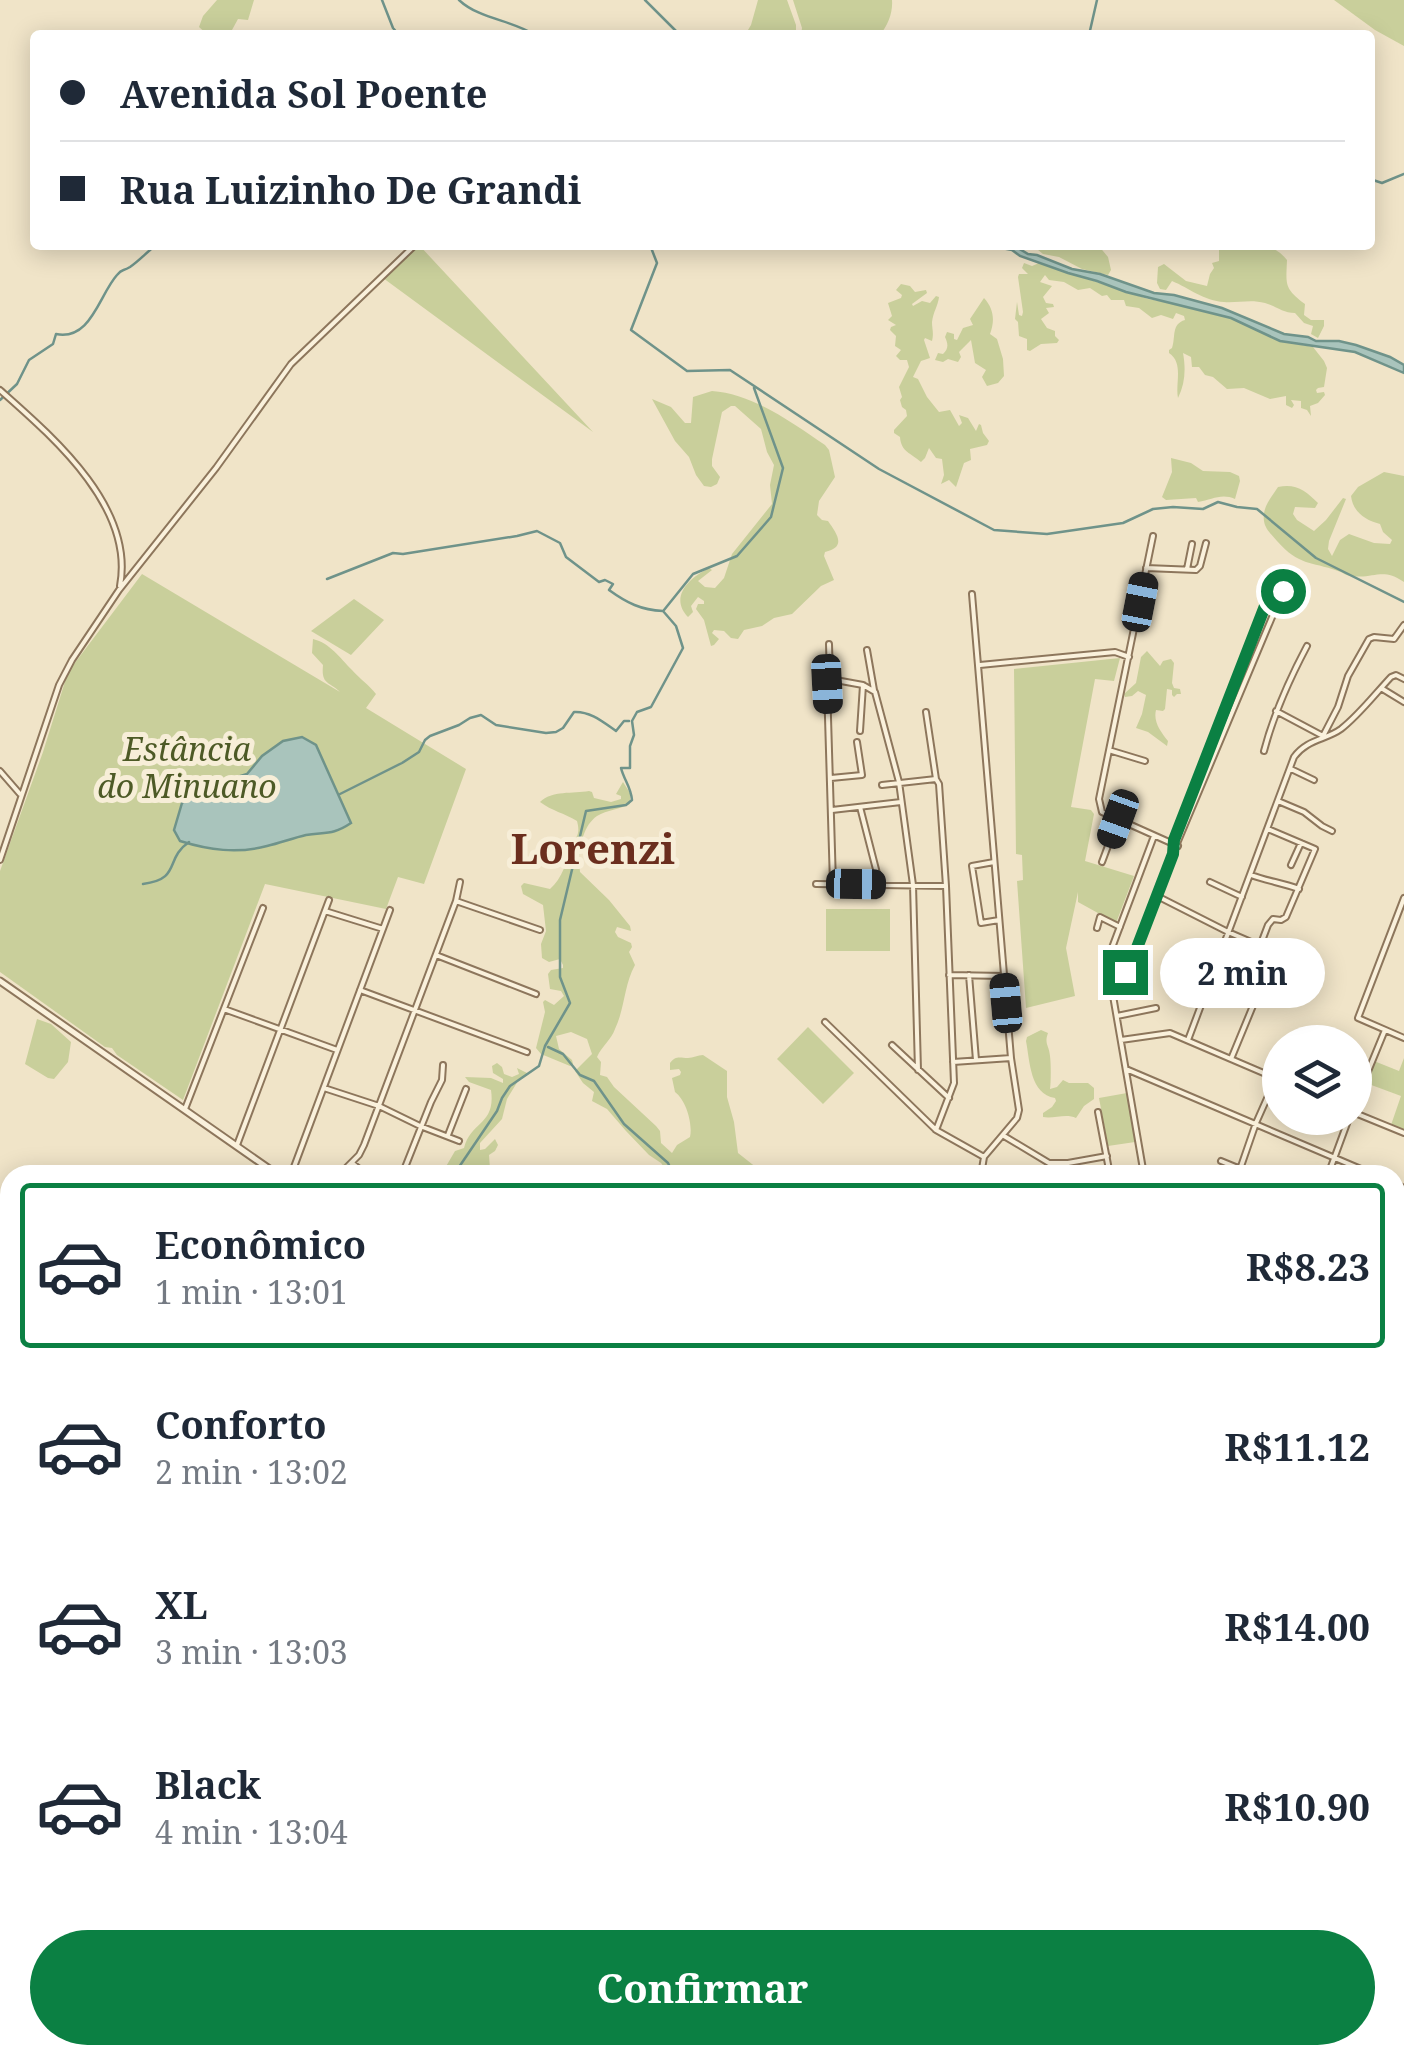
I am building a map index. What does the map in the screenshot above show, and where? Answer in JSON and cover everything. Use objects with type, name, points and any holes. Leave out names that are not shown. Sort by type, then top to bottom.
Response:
[{"type":"street","points":[[0,860],[58,685],[119,590],[299,355],[411,250]]},
{"type":"street","points":[[0,390],[67,454],[93,487],[121,546],[119,590]]},
{"type":"street","points":[[1153,536],[1099,799],[1102,812],[1175,845]]},
{"type":"street","points":[[1146,568],[1199,568],[1206,543]]},
{"type":"street","points":[[1187,570],[1192,544]]},
{"type":"street","points":[[1175,845],[1288,578]]},
{"type":"street","points":[[1111,983],[1130,966],[1272,588],[1283,591]]},
{"type":"street","points":[[972,594],[1019,1110],[1017,1118],[984,1157],[983,1165]]},
{"type":"street","points":[[1323,736],[1368,639],[1394,639],[1404,625]]},
{"type":"street","points":[[1253,638],[1262,641]]},
{"type":"street","points":[[830,644],[827,684],[832,884]]},
{"type":"street","points":[[1264,751],[1276,711],[1307,646]]},
{"type":"street","points":[[867,650],[902,802],[913,885],[918,1070]]},
{"type":"street","points":[[978,665],[1115,652],[1128,657]]},
{"type":"street","points":[[1188,1040],[1294,757],[1300,749],[1340,730],[1393,675],[1404,679]]},
{"type":"street","points":[[830,679],[862,685],[875,692]]},
{"type":"street","points":[[860,731],[862,685]]},
{"type":"street","points":[[1381,688],[1404,702]]},
{"type":"street","points":[[1276,711],[1323,736]]},
{"type":"street","points":[[926,712],[939,784],[954,1083],[936,1130]]},
{"type":"street","points":[[831,778],[862,775],[857,742]]},
{"type":"street","points":[[1212,742],[1219,746]]},
{"type":"street","points":[[1110,750],[1146,762]]},
{"type":"street","points":[[1290,768],[1314,780]]},
{"type":"street","points":[[0,771],[21,795]]},
{"type":"street","points":[[882,785],[936,780]]},
{"type":"street","points":[[1278,801],[1304,812],[1332,831]]},
{"type":"street","points":[[832,810],[902,802]]},
{"type":"street","points":[[860,807],[880,885]]},
{"type":"street","points":[[1102,862],[1118,819]]},
{"type":"street","points":[[1260,946],[1273,919],[1286,917],[1316,849],[1268,829]]},
{"type":"street","points":[[1142,1165],[1107,961],[1154,836]]},
{"type":"street","points":[[1291,865],[1301,843]]},
{"type":"street","points":[[994,862],[972,866],[981,923],[999,920]]},
{"type":"street","points":[[1250,875],[1299,889]]},
{"type":"street","points":[[349,1165],[364,1145],[460,882]]},
{"type":"street","points":[[1210,882],[1242,897]]},
{"type":"street","points":[[816,884],[946,886]]},
{"type":"street","points":[[1156,896],[1272,951],[1231,1059]]},
{"type":"street","points":[[1404,898],[1358,1018],[1404,1038]]},
{"type":"street","points":[[237,1145],[329,900]]},
{"type":"street","points":[[456,901],[540,930]]},
{"type":"street","points":[[186,1109],[263,908]]},
{"type":"street","points":[[295,1165],[390,910]]},
{"type":"street","points":[[325,911],[383,929]]},
{"type":"street","points":[[1097,928],[1100,918],[1120,927]]},
{"type":"street","points":[[436,955],[536,994]]},
{"type":"street","points":[[948,975],[1004,976]]},
{"type":"street","points":[[969,975],[976,1060]]},
{"type":"street","points":[[0,981],[264,1165]]},
{"type":"street","points":[[360,990],[527,1052]]},
{"type":"street","points":[[1117,1016],[1156,1008]]},
{"type":"street","points":[[224,1009],[338,1050]]},
{"type":"street","points":[[825,1022],[936,1130],[984,1157]]},
{"type":"street","points":[[1372,1062],[1385,1030]]},
{"type":"street","points":[[1121,1040],[1170,1032],[1262,1072]]},
{"type":"street","points":[[892,1045],[949,1098]]},
{"type":"street","points":[[953,1062],[1012,1058]]},
{"type":"street","points":[[406,1165],[439,1088],[444,1064]]},
{"type":"street","points":[[1126,1069],[1354,1165]]},
{"type":"street","points":[[324,1088],[379,1106],[459,1142]]},
{"type":"street","points":[[447,1137],[466,1089]]},
{"type":"street","points":[[1241,1165],[1262,1111]]},
{"type":"street","points":[[1098,1112],[1108,1165]]},
{"type":"street","points":[[1372,1119],[1404,1133]]},
{"type":"street","points":[[1003,1135],[1049,1163],[1106,1156]]},
{"type":"street","points":[[1331,1165],[1342,1135]]},
{"type":"street","points":[[1222,1161],[1228,1165]]},
{"type":"street","points":[[352,1162],[355,1165]]},
{"type":"green space","points":[[217,0],[254,0],[248,20],[238,19],[232,30],[202,30],[199,27]]},
{"type":"green space","points":[[758,0],[787,0],[796,30],[748,30]]},
{"type":"green space","points":[[793,0],[892,0],[883,30],[802,28]]},
{"type":"green space","points":[[1334,0],[1404,0],[1404,46],[1375,30]]},
{"type":"green space","points":[[414,250],[424,250],[593,432],[383,278]]},
{"type":"green space","points":[[1038,250],[1102,250],[1111,270],[1108,275],[1082,269]]},
{"type":"green space","points":[[1219,250],[1280,253],[1287,260],[1290,290],[1305,304],[1304,315],[1311,320],[1324,320],[1318,338],[1311,334],[1313,326],[1295,313],[1255,301],[1217,301],[1172,281],[1166,290],[1160,289],[1157,283],[1158,267],[1164,264],[1186,281],[1207,286],[1214,268],[1212,263],[1219,261]]},
{"type":"green space","points":[[1024,263],[1039,263],[1148,299],[1197,308],[1231,318],[1280,341],[1313,347],[1327,368],[1324,387],[1316,390],[1325,395],[1310,406],[1311,416],[1301,408],[1301,401],[1291,400],[1292,408],[1286,405],[1286,396],[1270,399],[1244,388],[1227,389],[1199,367],[1192,367],[1191,357],[1183,353],[1184,376],[1178,398],[1178,368],[1169,350],[1184,316],[1176,313],[1173,319],[1161,315],[1152,318],[1139,308],[1126,306],[1124,300],[1111,300],[1090,288],[1078,290],[1045,275],[1040,282],[1052,286],[1043,297],[1054,307],[1046,308],[1049,313],[1041,319],[1059,340],[1027,350],[1027,339],[1019,336],[1015,319],[1017,302],[1019,315],[1023,312],[1018,277],[1028,274],[1022,268]]},
{"type":"green space","points":[[901,284],[915,292],[926,290],[913,306],[939,297],[932,341],[924,340],[930,358],[921,361],[913,377],[939,412],[950,410],[959,426],[959,415],[968,418],[976,431],[981,425],[989,441],[970,449],[971,460],[964,463],[956,487],[949,480],[941,484],[942,459],[936,458],[929,448],[921,462],[904,449],[894,433],[907,416],[899,387],[909,367],[907,360],[896,356],[901,350],[895,346],[896,336],[890,330],[896,325],[888,320],[892,316],[888,303],[901,298],[896,290]]},
{"type":"green space","points":[[984,298],[992,311],[990,334],[997,339],[1004,376],[987,386],[982,377],[986,370],[975,363],[971,340],[959,352],[958,362],[935,360],[938,353],[946,350],[947,332],[957,340],[963,328],[973,325],[970,319]]},
{"type":"green space","points":[[712,391],[757,403],[825,445],[835,477],[819,501],[817,515],[828,521],[838,543],[824,556],[834,580],[821,586],[792,614],[744,630],[738,639],[714,630],[712,633],[719,639],[711,646],[704,620],[696,609],[704,601],[698,597],[688,617],[680,602],[681,595],[695,577],[709,568],[712,570],[698,581],[705,587],[715,588],[724,578],[732,554],[772,504],[774,465],[761,429],[731,406],[722,412],[712,459],[720,477],[717,484],[704,486],[652,399],[671,407],[685,423],[691,423],[693,397]]},
{"type":"green space","points":[[1171,458],[1203,471],[1239,476],[1235,499],[1166,500],[1162,497],[1172,472]]},
{"type":"green space","points":[[1384,472],[1404,476],[1404,582],[1384,574],[1349,576],[1305,562],[1285,549],[1266,527],[1264,511],[1270,499],[1278,487],[1290,486],[1318,503],[1315,508],[1295,507],[1293,514],[1314,531],[1346,499],[1329,541],[1332,556],[1340,540],[1349,534],[1390,544],[1392,540],[1380,524],[1361,514],[1351,496],[1358,487]]},
{"type":"green space","name":"Estância do Minuano","points":[[142,574],[340,692],[325,679],[323,665],[312,653],[313,639],[325,644],[376,694],[366,708],[466,769],[424,884],[398,877],[386,909],[265,884],[183,1100],[0,972],[0,871],[68,672]]},
{"type":"green space","points":[[354,599],[384,620],[351,655],[311,631]]},
{"type":"green space","points":[[1147,651],[1160,666],[1171,659],[1172,683],[1180,689],[1181,694],[1174,697],[1172,690],[1167,689],[1165,709],[1156,710],[1155,714],[1167,746],[1136,728],[1146,695],[1138,691],[1132,696],[1124,694],[1136,683],[1141,657]]},
{"type":"green space","points":[[1120,658],[1114,681],[1095,679],[1071,807],[1094,814],[1085,861],[1134,876],[1116,923],[1078,902],[1078,892],[1066,948],[1075,996],[1026,1008],[1017,881],[1023,880],[1022,855],[1016,854],[1014,669]]},
{"type":"green space","points":[[623,782],[630,793],[630,804],[592,821],[584,834],[580,857],[580,872],[630,926],[631,931],[617,927],[615,932],[631,943],[629,952],[635,965],[615,1029],[597,1057],[601,1062],[600,1075],[607,1077],[656,1126],[661,1143],[672,1153],[691,1132],[688,1113],[675,1092],[672,1078],[681,1072],[670,1070],[670,1063],[676,1058],[703,1055],[727,1071],[727,1097],[738,1153],[753,1165],[662,1165],[607,1109],[592,1101],[594,1092],[575,1071],[592,1054],[587,1039],[571,1032],[556,1036],[559,1049],[572,1060],[570,1066],[536,1048],[545,1012],[543,1002],[554,1005],[564,996],[561,991],[550,989],[548,974],[563,965],[560,959],[549,962],[542,958],[541,944],[546,931],[543,905],[523,894],[521,886],[524,883],[550,889],[561,875],[578,831],[577,821],[540,802],[557,794],[589,791],[594,798],[611,802],[621,799],[616,794]]},
{"type":"green space","points":[[826,909],[890,909],[890,951],[826,951]]},
{"type":"green space","points":[[37,1019],[51,1024],[71,1042],[68,1062],[54,1079],[25,1064]]},
{"type":"green space","points":[[808,1027],[854,1073],[823,1104],[777,1059]]},
{"type":"green space","points":[[1041,1030],[1048,1033],[1050,1089],[1063,1080],[1088,1083],[1094,1088],[1094,1099],[1076,1118],[1043,1117],[1056,1101],[1036,1084],[1026,1041]]},
{"type":"green space","points":[[1404,1058],[1404,1131],[1391,1125],[1401,1096],[1372,1085],[1374,1061],[1399,1071]]},
{"type":"green space","points":[[497,1063],[504,1074],[512,1077],[519,1074],[517,1068],[529,1074],[518,1081],[507,1099],[502,1119],[480,1143],[480,1150],[495,1139],[498,1145],[489,1155],[490,1165],[447,1165],[486,1117],[492,1101],[491,1090],[465,1077],[491,1078],[503,1083],[492,1066]]},
{"type":"green space","points":[[1127,1093],[1135,1142],[1108,1146],[1099,1098]]},
{"type":"water","points":[[1012,250],[1154,293],[1222,308],[1284,334],[1356,345],[1404,365],[1404,373],[1355,352],[1280,341],[1231,318],[1126,292]]},
{"type":"water","points":[[302,737],[316,745],[351,823],[334,831],[245,850],[212,849],[180,841],[174,830],[182,803],[202,788],[247,774],[262,756],[283,741]]},
{"type":"waterway","points":[[382,0],[395,30]]},
{"type":"waterway","points":[[459,0],[524,30]]},
{"type":"waterway","points":[[645,0],[675,30]]},
{"type":"waterway","points":[[1090,30],[1097,0]]},
{"type":"waterway","points":[[1375,181],[1382,183],[1404,174]]},
{"type":"waterway","points":[[0,400],[17,384],[29,360],[53,344],[56,334],[78,331],[86,324],[117,275],[150,250]]},
{"type":"waterway","points":[[652,250],[657,263],[631,330],[687,371],[730,370],[879,469],[994,530],[1047,534],[1123,523],[1153,509],[1203,509],[1218,502],[1257,509],[1316,558],[1404,602]]},
{"type":"waterway","points":[[664,610],[693,574],[737,556],[771,517],[783,468],[754,388]]},
{"type":"waterway","points":[[327,579],[393,553],[537,531],[560,543],[566,557],[599,582],[613,584],[609,590],[616,595],[641,607],[663,611],[676,626],[683,648],[651,707],[637,712],[632,721],[630,768],[621,768],[632,800],[626,805],[586,811],[560,920],[560,977],[570,1003],[545,1046],[539,1066],[510,1086],[460,1165]]},
{"type":"waterway","points":[[340,794],[402,763],[419,752],[430,736],[481,715],[496,725],[546,733],[563,728],[574,712],[591,715],[616,731],[624,721],[629,721]]},
{"type":"waterway","points":[[143,884],[163,878],[189,842]]},
{"type":"waterway","points":[[548,1047],[563,1054],[580,1075],[594,1081],[624,1124],[669,1165]]},
{"type":"district","name":"Lorenzi","points":[[593,847]]},
{"type":"route","points":[[1125,972],[1272,588],[1283,591]]}]
